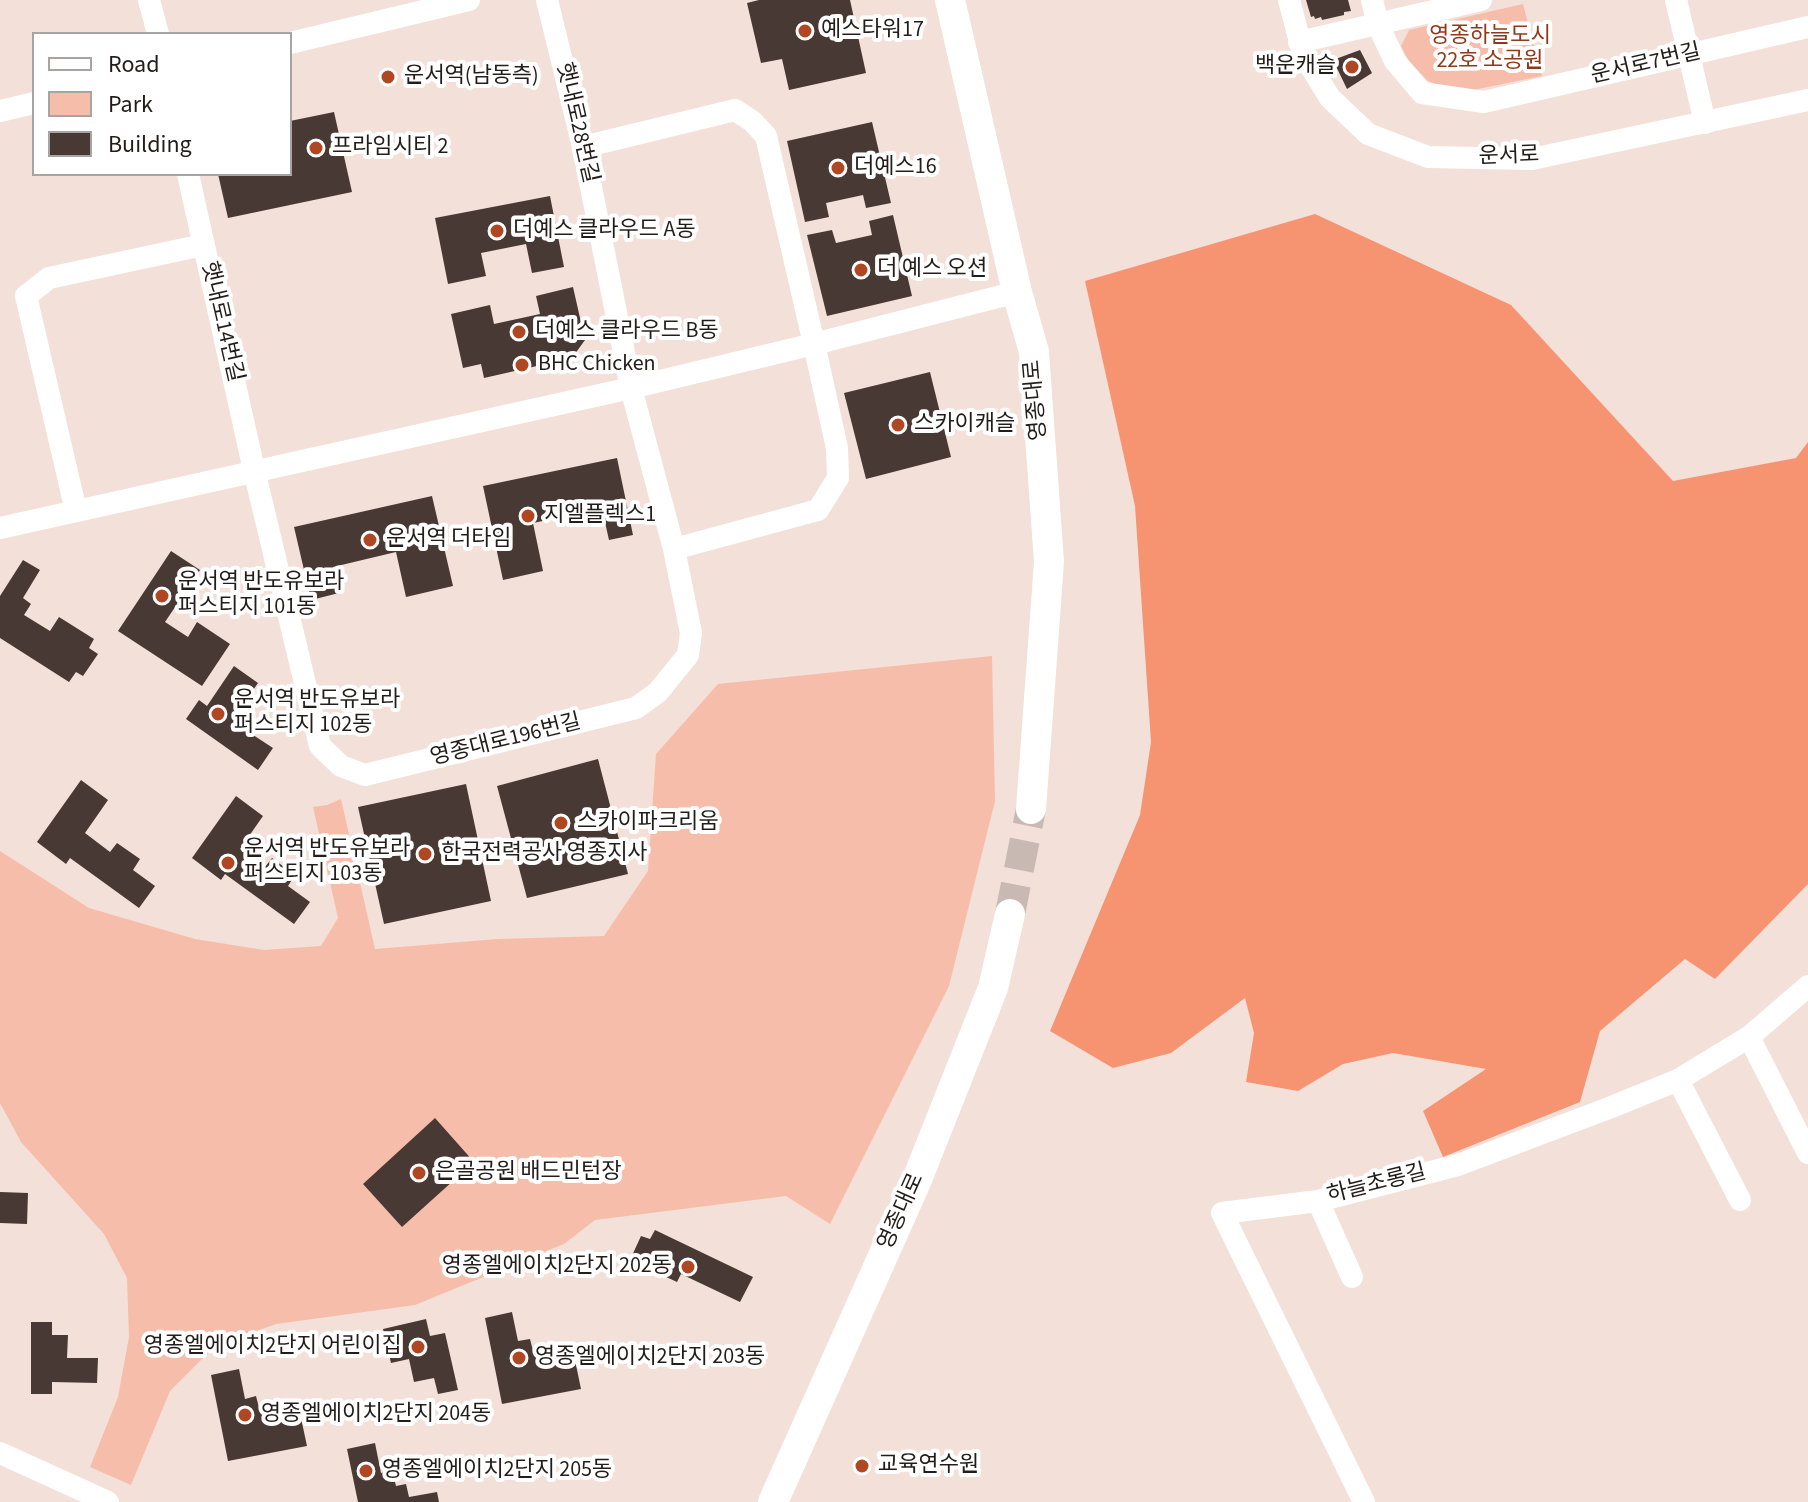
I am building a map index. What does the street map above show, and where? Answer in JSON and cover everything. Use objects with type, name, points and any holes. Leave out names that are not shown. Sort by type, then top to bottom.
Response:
[{"type":"main road","name":"영종대로","points":[[950,0],[1017,292],[1034,352],[1049,562],[1031,809]]},
{"type":"main road","name":"영종대로","points":[[773,1502],[916,1182],[993,988],[1010,914]]},
{"type":"street","points":[[149,0],[157,32]]},
{"type":"street","points":[[292,43],[469,0]]},
{"type":"street","name":"햇내로28번길","points":[[547,0],[583,147],[631,388]]},
{"type":"street","name":"운서로","points":[[1289,0],[1303,54],[1330,98],[1368,134],[1428,157],[1532,159],[1808,100]]},
{"type":"street","name":"운서로7번길","points":[[1372,0],[1378,25],[1395,61],[1422,93],[1484,102],[1808,27]]},
{"type":"street","points":[[1299,42],[1481,0]]},
{"type":"street","points":[[1676,0],[1705,123]]},
{"type":"street","points":[[0,111],[32,103]]},
{"type":"street","points":[[583,147],[735,110],[752,121],[766,136],[814,344],[837,448],[838,478],[818,510],[674,549]]},
{"type":"street","name":"햇내로14번길","points":[[188,176],[254,470]]},
{"type":"street","points":[[76,511],[26,296],[49,278],[203,245]]},
{"type":"street","points":[[0,528],[631,388],[1017,292]]},
{"type":"street","name":"영종대로196번길","points":[[254,470],[320,746],[341,766],[365,775],[636,708],[658,692],[688,655],[691,633],[674,549],[631,388]]},
{"type":"street","name":"하늘초롱길","points":[[1364,1502],[1222,1213],[1318,1201],[1458,1165],[1609,1108],[1678,1080],[1749,1037],[1808,986]]},
{"type":"street","points":[[1749,1037],[1808,1153]]},
{"type":"street","points":[[1678,1080],[1740,1200]]},
{"type":"street","points":[[1318,1201],[1352,1277]]},
{"type":"street","points":[[0,1453],[108,1502]]},
{"type":"green space","name":"영종하늘도시 22호 소공원","points":[[1523,4],[1542,76],[1449,92],[1427,80],[1408,60],[1401,46],[1409,30]]},
{"type":"green space","points":[[992,656],[995,801],[949,986],[830,1224],[786,1196],[595,1220],[564,1244],[415,1305],[276,1324],[215,1346],[170,1391],[131,1485],[90,1467],[118,1397],[129,1337],[127,1278],[104,1234],[21,1142],[0,1103],[0,851],[89,908],[195,939],[264,950],[321,946],[338,918],[313,807],[341,799],[375,949],[498,939],[604,936],[648,871],[656,754],[718,684]]},
{"type":"shaded area","points":[[1315,214],[1511,305],[1673,481],[1796,458],[1808,442],[1808,884],[1715,979],[1685,959],[1600,1031],[1580,1102],[1443,1157],[1423,1111],[1486,1069],[1393,1053],[1343,1064],[1298,1091],[1246,1082],[1254,1033],[1245,998],[1171,1053],[1113,1068],[1050,1031],[1140,815],[1151,742],[1135,506],[1085,281]]},
{"type":"building","name":"예스타워17","points":[[759,0],[850,0],[866,73],[789,90],[782,59],[761,63],[747,3]]},
{"type":"building","points":[[1306,0],[1348,0],[1351,11],[1322,20],[1321,17],[1315,19],[1311,17]]},
{"type":"building","name":"백운캐슬","points":[[1360,50],[1372,73],[1347,89],[1333,60]]},
{"type":"building","name":"프라임시티 2","points":[[334,112],[352,192],[228,218],[218,176],[292,176],[292,121]]},
{"type":"building","name":"더예스16","points":[[872,122],[891,203],[866,208],[863,195],[826,203],[829,217],[805,222],[787,141]]},
{"type":"building","name":"더예스 클라우드 A동","points":[[550,196],[564,267],[532,273],[526,244],[481,253],[486,276],[448,284],[435,218]]},
{"type":"building","name":"더 예스 오션","points":[[893,215],[912,296],[827,316],[807,235],[832,230],[836,243],[872,235],[869,221]]},
{"type":"building","name":"더예스 클라우드 B동","points":[[573,287],[585,340],[572,358],[484,378],[481,364],[463,368],[451,314],[490,305],[494,324],[540,314],[536,296]]},
{"type":"building","name":"스카이캐슬","points":[[930,372],[951,457],[866,479],[844,393]]},
{"type":"building","name":"지엘플렉스1","points":[[617,458],[633,535],[609,540],[602,509],[533,523],[543,571],[503,580],[483,486]]},
{"type":"building","name":"운서역 더타임","points":[[432,496],[453,586],[406,597],[396,552],[333,567],[339,593],[311,600],[294,527]]},
{"type":"building","name":"운서역 반도유보라 퍼스티지 101동","points":[[171,551],[200,570],[165,622],[188,637],[197,622],[230,644],[202,686],[118,631]]},
{"type":"building","points":[[23,560],[40,570],[23,598],[31,604],[24,615],[50,631],[59,617],[94,639],[89,648],[98,654],[83,676],[76,672],[69,682],[0,638],[0,596]]},
{"type":"building","name":"운서역 반도유보라 퍼스티지 102동","points":[[234,666],[258,683],[240,709],[255,719],[247,731],[273,748],[258,770],[186,719],[199,700],[207,706]]},
{"type":"building","name":"스카이파크리움","points":[[598,759],[628,874],[527,898],[497,786]]},
{"type":"building","points":[[81,780],[108,800],[85,833],[110,852],[117,843],[140,859],[133,870],[155,886],[139,908],[70,858],[66,864],[37,842]]},
{"type":"building","name":"한국전력공사 영종지사","points":[[466,784],[491,901],[384,924],[358,807]]},
{"type":"building","name":"운서역 반도유보라 퍼스티지 103동","points":[[236,796],[263,816],[240,849],[265,867],[272,858],[295,875],[288,886],[310,902],[294,924],[225,874],[221,880],[192,858]]},
{"type":"building","name":"은골공원 배드민턴장","points":[[435,1118],[474,1162],[402,1227],[363,1184]]},
{"type":"building","points":[[0,1192],[28,1193],[27,1224],[0,1223]]},
{"type":"building","name":"영종엘에이치2단지 202동","points":[[655,1230],[753,1277],[740,1302],[681,1274],[677,1282],[630,1260],[641,1236],[650,1239]]},
{"type":"building","name":"영종엘에이치2단지 203동","points":[[512,1312],[518,1341],[530,1339],[534,1355],[544,1353],[547,1366],[575,1360],[581,1389],[502,1404],[485,1318]]},
{"type":"building","name":"영종엘에이치2단지 어린이집","points":[[426,1319],[430,1336],[445,1333],[458,1390],[438,1394],[434,1378],[414,1382],[409,1359],[391,1363],[383,1329]]},
{"type":"building","points":[[31,1322],[52,1322],[52,1335],[68,1335],[67,1358],[98,1358],[97,1383],[52,1382],[52,1394],[31,1394]]},
{"type":"building","name":"영종엘에이치2단지 204동","points":[[239,1369],[245,1399],[256,1396],[260,1412],[270,1410],[273,1423],[301,1418],[307,1446],[228,1461],[211,1375]]},
{"type":"building","name":"영종엘에이치2단지 205동","points":[[375,1443],[381,1473],[392,1470],[396,1486],[406,1484],[409,1497],[437,1492],[439,1502],[358,1502],[347,1449]]},
{"type":"tunnel","points":[[1010,914],[1031,809]]},
{"type":"place","name":"예스타워17","points":[[805,31]]},
{"type":"place","name":"백운캐슬","points":[[1352,67]]},
{"type":"place","name":"운서역(남동측)","points":[[388,77]]},
{"type":"place","name":"프라임시티 2","points":[[316,148]]},
{"type":"place","name":"더예스16","points":[[838,168]]},
{"type":"place","name":"더예스 클라우드 A동","points":[[497,231]]},
{"type":"place","name":"더 예스 오션","points":[[861,270]]},
{"type":"place","name":"더예스 클라우드 B동","points":[[519,332]]},
{"type":"place","name":"BHC Chicken","points":[[522,365]]},
{"type":"place","name":"스카이캐슬","points":[[898,425]]},
{"type":"place","name":"지엘플렉스1","points":[[528,516]]},
{"type":"place","name":"운서역 더타임","points":[[370,540]]},
{"type":"place","name":"운서역 반도유보라 퍼스티지 101동","points":[[162,596]]},
{"type":"place","name":"운서역 반도유보라 퍼스티지 102동","points":[[218,714]]},
{"type":"place","name":"스카이파크리움","points":[[561,823]]},
{"type":"place","name":"한국전력공사 영종지사","points":[[425,854]]},
{"type":"place","name":"운서역 반도유보라 퍼스티지 103동","points":[[228,863]]},
{"type":"place","name":"은골공원 배드민턴장","points":[[419,1173]]},
{"type":"place","name":"영종엘에이치2단지 202동","points":[[688,1267]]},
{"type":"place","name":"영종엘에이치2단지 어린이집","points":[[418,1347]]},
{"type":"place","name":"영종엘에이치2단지 203동","points":[[519,1358]]},
{"type":"place","name":"영종엘에이치2단지 204동","points":[[245,1415]]},
{"type":"place","name":"교육연수원","points":[[862,1466]]},
{"type":"place","name":"영종엘에이치2단지 205동","points":[[366,1471]]}]
